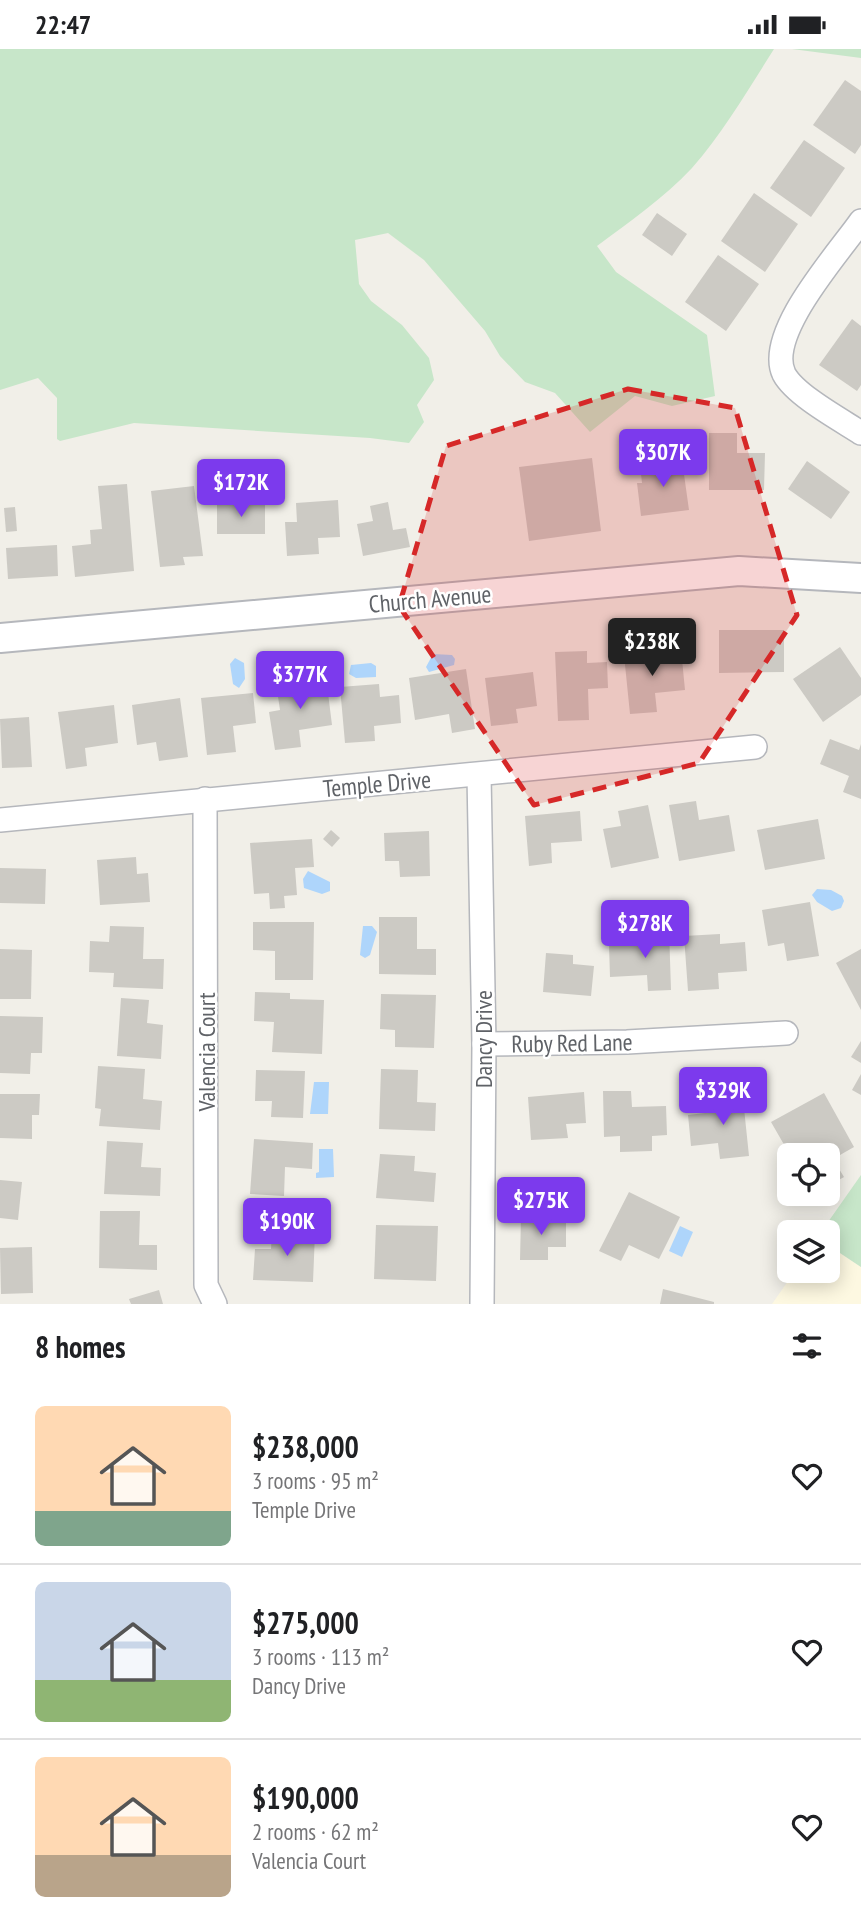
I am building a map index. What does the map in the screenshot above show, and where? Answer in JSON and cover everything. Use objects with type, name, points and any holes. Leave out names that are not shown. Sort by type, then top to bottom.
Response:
[{"type":"street","points":[[861,221],[787,326],[780,358],[785,375],[798,390],[861,433]]},
{"type":"street","name":"Church Avenue","points":[[0,638],[739,571],[861,578]]},
{"type":"street","name":"Temple Drive","points":[[0,820],[755,747]]},
{"type":"street","name":"Dancy Drive","points":[[479,775],[484,1044],[482,1304]]},
{"type":"street","name":"Valencia Court","points":[[205,799],[206,1285],[215,1304]]},
{"type":"street","name":"Ruby Red Lane","points":[[484,1044],[627,1042],[786,1033]]},
{"type":"highlighted area","points":[[628,389],[735,408],[797,615],[699,763],[534,805],[399,606],[446,446]]},
{"type":"shaded area","points":[[840,1253],[861,1267],[861,1304],[772,1304],[787,1283],[840,1283]]},
{"type":"green space","points":[[0,49],[774,49],[725,125],[692,168],[658,200],[597,246],[616,272],[707,335],[715,396],[672,406],[635,396],[590,432],[555,393],[525,382],[500,356],[485,331],[424,260],[388,233],[355,240],[359,284],[371,301],[402,325],[429,358],[434,380],[417,405],[424,422],[409,443],[370,438],[134,423],[60,441],[57,439],[57,398],[38,378],[0,390]]},
{"type":"green space","points":[[792,49],[861,49],[861,58]]},
{"type":"green space","points":[[861,1175],[861,1267],[840,1253],[840,1220],[829,1220]]},
{"type":"water","points":[[433,654],[452,655],[455,659],[454,665],[429,672],[426,667]]},
{"type":"water","points":[[235,658],[244,663],[245,679],[239,688],[233,684],[230,664]]},
{"type":"water","points":[[371,663],[376,666],[376,677],[356,678],[349,674],[351,665]]},
{"type":"water","points":[[308,871],[330,882],[330,891],[322,894],[304,888],[303,879]]},
{"type":"water","points":[[817,889],[831,890],[842,896],[844,901],[841,908],[832,911],[817,902],[812,895]]},
{"type":"water","points":[[363,926],[372,926],[377,932],[370,955],[365,958],[360,955]]},
{"type":"water","points":[[314,1082],[329,1082],[328,1114],[310,1114]]},
{"type":"water","points":[[319,1149],[333,1149],[334,1177],[316,1178],[316,1173],[319,1172]]},
{"type":"water","points":[[680,1226],[693,1232],[682,1257],[669,1251]]},
{"type":"building","points":[[845,80],[861,91],[861,145],[855,154],[813,125]]},
{"type":"building","points":[[804,140],[845,168],[811,217],[770,188]]},
{"type":"building","points":[[754,193],[798,224],[765,272],[721,241]]},
{"type":"building","points":[[657,213],[687,234],[672,256],[642,235]]},
{"type":"building","points":[[718,255],[759,284],[726,331],[685,302]]},
{"type":"building","points":[[852,319],[861,326],[861,385],[857,391],[819,365]]},
{"type":"building","points":[[709,433],[737,433],[737,453],[765,453],[764,490],[709,490]]},
{"type":"building","points":[[592,458],[601,531],[529,541],[519,467]]},
{"type":"building","points":[[682,460],[689,510],[641,516],[637,483],[642,483],[640,465]]},
{"type":"building","points":[[807,461],[850,492],[831,519],[788,489]]},
{"type":"building","points":[[127,484],[134,571],[75,577],[72,546],[91,544],[90,530],[102,529],[98,486]]},
{"type":"building","points":[[194,486],[203,556],[183,557],[185,565],[160,567],[151,491]]},
{"type":"building","points":[[338,500],[340,537],[318,538],[319,554],[287,556],[285,522],[297,522],[296,503]]},
{"type":"building","points":[[388,502],[393,530],[406,528],[410,547],[363,556],[357,524],[373,521],[370,506]]},
{"type":"building","points":[[265,504],[265,534],[217,534],[217,505]]},
{"type":"building","points":[[15,507],[17,531],[6,532],[4,508]]},
{"type":"building","points":[[57,545],[58,576],[8,579],[6,548]]},
{"type":"building","points":[[719,630],[784,630],[784,672],[719,673]]},
{"type":"building","points":[[840,647],[861,678],[861,695],[823,722],[793,679]]},
{"type":"building","points":[[681,649],[685,690],[655,693],[657,712],[630,714],[624,655]]},
{"type":"building","points":[[587,651],[587,663],[607,662],[608,688],[588,689],[589,720],[558,721],[555,652]]},
{"type":"building","points":[[466,669],[475,729],[452,733],[449,714],[415,720],[409,678]]},
{"type":"building","points":[[533,672],[537,706],[516,709],[518,723],[491,726],[485,678]]},
{"type":"building","points":[[326,677],[332,725],[299,730],[301,747],[275,750],[269,712],[280,710],[276,683]]},
{"type":"building","points":[[379,684],[380,697],[399,695],[401,723],[374,726],[375,741],[345,743],[340,687]]},
{"type":"building","points":[[253,693],[256,723],[233,726],[236,752],[207,755],[201,698]]},
{"type":"building","points":[[180,698],[188,757],[159,761],[156,742],[137,745],[132,705]]},
{"type":"building","points":[[114,705],[118,743],[85,748],[87,766],[66,769],[58,712]]},
{"type":"building","points":[[29,717],[32,767],[2,768],[0,719]]},
{"type":"building","points":[[830,739],[859,750],[861,744],[861,799],[843,792],[849,776],[820,764]]},
{"type":"building","points":[[696,801],[699,820],[729,815],[735,851],[679,861],[669,805]]},
{"type":"building","points":[[648,805],[659,858],[611,868],[603,829],[621,826],[618,811]]},
{"type":"building","points":[[580,811],[582,841],[551,843],[552,863],[529,866],[525,816]]},
{"type":"building","points":[[818,819],[825,859],[765,870],[757,830]]},
{"type":"building","points":[[331,830],[340,838],[332,847],[323,839]]},
{"type":"building","points":[[429,831],[430,876],[400,877],[399,861],[385,861],[384,833]]},
{"type":"building","points":[[312,839],[314,867],[295,868],[297,895],[284,896],[285,908],[270,909],[269,893],[254,894],[250,843]]},
{"type":"building","points":[[136,857],[137,874],[148,873],[150,902],[100,905],[97,860]]},
{"type":"building","points":[[0,868],[46,869],[45,904],[0,903]]},
{"type":"building","points":[[810,902],[819,956],[787,961],[784,943],[768,946],[762,910]]},
{"type":"building","points":[[379,917],[417,917],[417,949],[436,949],[436,975],[379,974]]},
{"type":"building","points":[[253,922],[314,922],[313,980],[275,980],[275,951],[253,950]]},
{"type":"building","points":[[110,926],[144,927],[143,959],[164,959],[163,989],[113,987],[114,973],[89,972],[90,941],[109,942]]},
{"type":"building","points":[[669,929],[671,990],[648,991],[647,975],[610,977],[609,945],[644,944],[643,930]]},
{"type":"building","points":[[720,934],[720,944],[745,942],[747,971],[718,973],[719,989],[688,991],[684,936]]},
{"type":"building","points":[[0,949],[32,950],[31,999],[0,999]]},
{"type":"building","points":[[861,949],[861,1010],[836,963]]},
{"type":"building","points":[[546,953],[573,955],[573,964],[594,966],[591,996],[543,992]]},
{"type":"building","points":[[255,992],[290,993],[290,999],[324,1000],[322,1054],[272,1052],[274,1022],[254,1021]]},
{"type":"building","points":[[381,994],[436,995],[434,1048],[395,1047],[395,1030],[380,1029]]},
{"type":"building","points":[[121,998],[149,1000],[147,1023],[163,1025],[161,1059],[117,1056]]},
{"type":"building","points":[[0,1016],[43,1017],[42,1053],[31,1053],[30,1074],[0,1073]]},
{"type":"building","points":[[861,1041],[861,1063],[851,1057]]},
{"type":"building","points":[[98,1066],[145,1069],[143,1099],[162,1101],[160,1130],[99,1126],[101,1109],[95,1108]]},
{"type":"building","points":[[381,1069],[418,1070],[417,1102],[436,1103],[435,1131],[379,1129]]},
{"type":"building","points":[[256,1070],[305,1071],[303,1118],[271,1117],[272,1101],[255,1101]]},
{"type":"building","points":[[861,1074],[861,1095],[852,1090]]},
{"type":"building","points":[[742,1089],[749,1156],[720,1159],[718,1143],[691,1146],[688,1115],[722,1111],[720,1092]]},
{"type":"building","points":[[603,1091],[631,1091],[632,1107],[666,1106],[667,1135],[652,1136],[652,1151],[620,1152],[620,1136],[604,1137]]},
{"type":"building","points":[[584,1092],[586,1123],[566,1124],[568,1138],[531,1140],[528,1097]]},
{"type":"building","points":[[824,1093],[854,1147],[840,1155],[840,1143],[783,1143],[771,1122]]},
{"type":"building","points":[[0,1094],[40,1094],[39,1115],[32,1115],[32,1139],[0,1138]]},
{"type":"building","points":[[254,1139],[313,1143],[312,1169],[285,1167],[284,1196],[250,1194]]},
{"type":"building","points":[[107,1141],[143,1143],[141,1167],[161,1168],[160,1196],[104,1194]]},
{"type":"building","points":[[380,1154],[415,1156],[414,1171],[436,1173],[434,1202],[376,1198]]},
{"type":"building","points":[[0,1180],[22,1182],[18,1220],[0,1218]]},
{"type":"building","points":[[629,1192],[680,1217],[659,1259],[629,1245],[621,1261],[599,1251]]},
{"type":"building","points":[[100,1211],[140,1211],[139,1245],[157,1245],[157,1270],[99,1268]]},
{"type":"building","points":[[521,1217],[566,1218],[566,1247],[548,1247],[548,1260],[520,1260]]},
{"type":"building","points":[[376,1225],[438,1226],[436,1281],[374,1279]]},
{"type":"building","points":[[272,1231],[315,1233],[313,1282],[253,1280],[255,1249],[271,1249]]},
{"type":"building","points":[[32,1247],[33,1293],[1,1294],[0,1248]]},
{"type":"building","points":[[663,1289],[714,1302],[714,1304],[660,1304]]},
{"type":"building","points":[[159,1290],[163,1304],[131,1304],[129,1299]]}]
